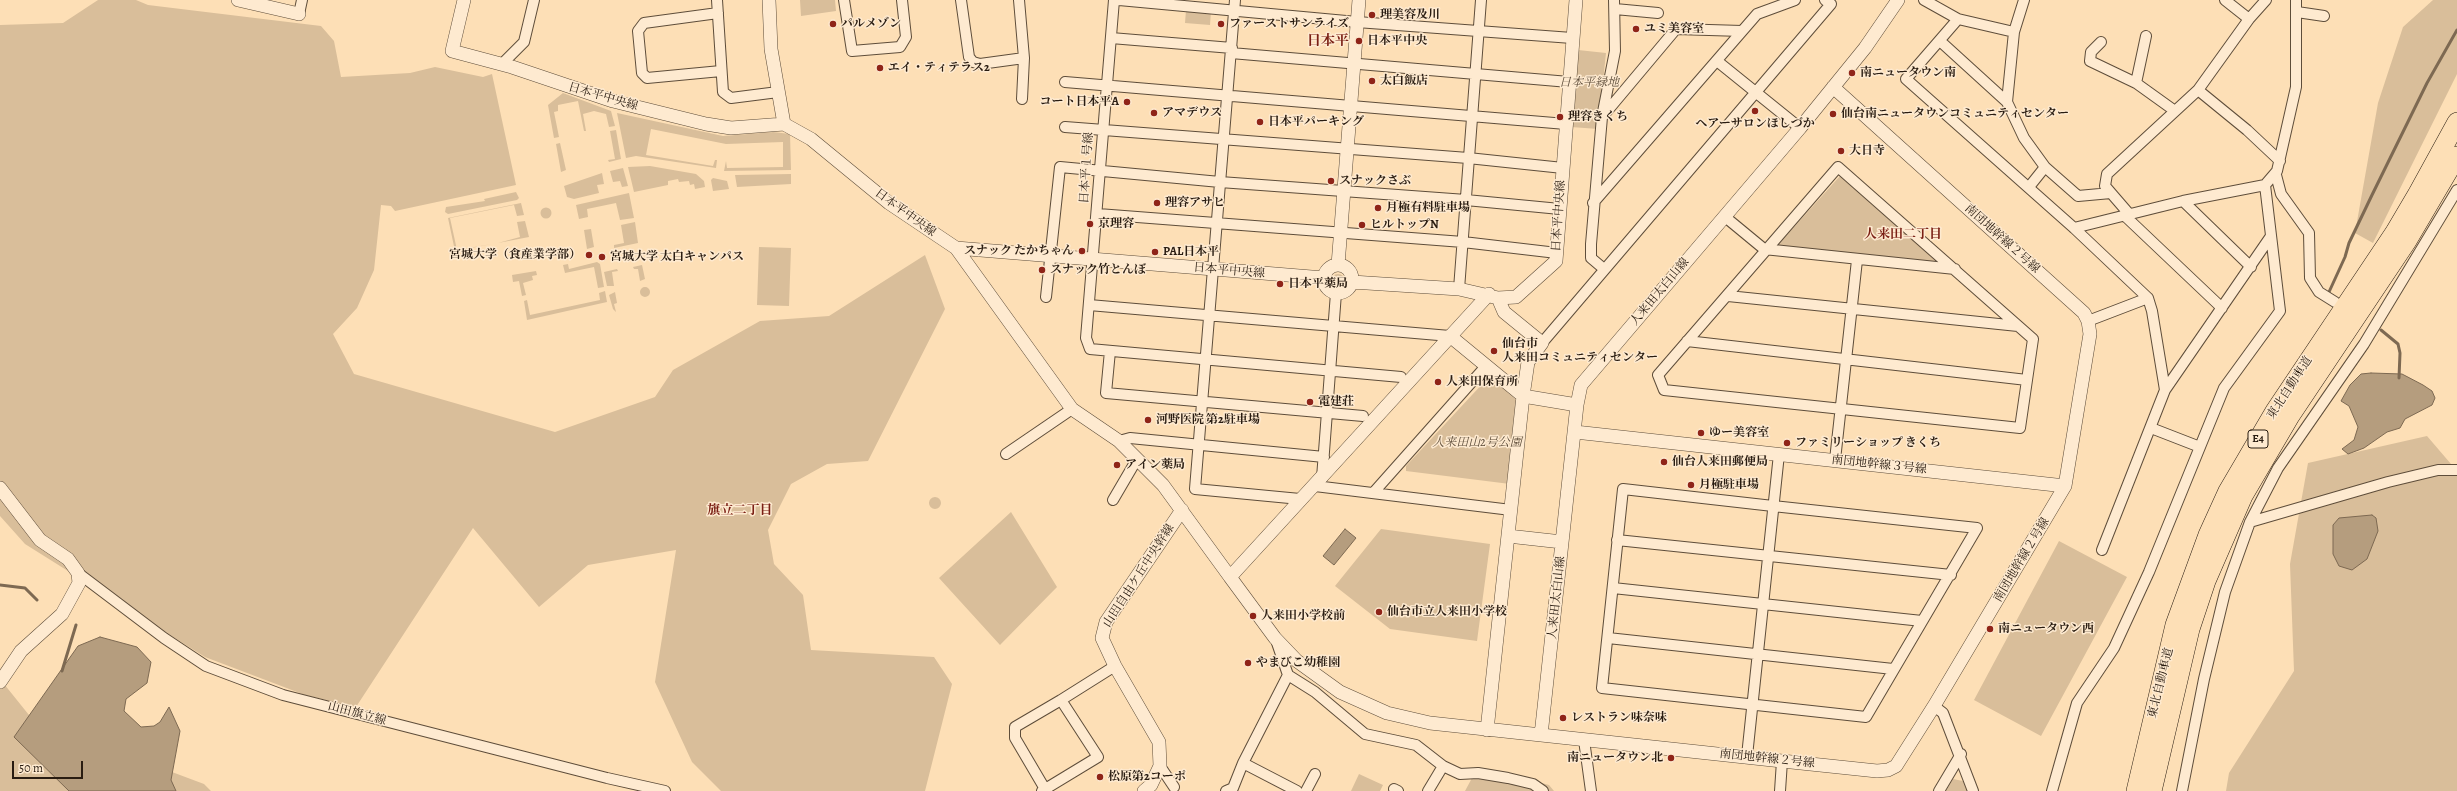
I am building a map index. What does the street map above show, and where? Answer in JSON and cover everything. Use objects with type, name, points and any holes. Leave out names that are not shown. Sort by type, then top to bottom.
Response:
[{"type":"highway","name":"東北自動車道","points":[[2136,791],[2175,625],[2208,535],[2228,491],[2275,411],[2395,232],[2457,122]]},
{"type":"highway","name":"東北自動車道","points":[[2152,791],[2190,629],[2206,581],[2244,496],[2290,416],[2407,241],[2457,156]]},
{"type":"street","points":[[238,0],[299,14],[302,0]]},
{"type":"street","name":"日本平中央線","points":[[464,0],[452,51],[507,66],[613,101],[706,124],[731,128],[784,124],[811,139],[889,202],[956,248],[1324,278]]},
{"type":"street","points":[[507,66],[524,42],[534,0]]},
{"type":"street","points":[[717,0],[723,92],[731,98],[778,92]]},
{"type":"street","points":[[770,0],[771,49],[784,124]]},
{"type":"street","points":[[844,0],[852,51],[900,47],[906,37],[902,0]]},
{"type":"street","points":[[961,0],[969,57],[973,62],[980,64],[1024,58]]},
{"type":"street","points":[[1019,0],[1024,58],[1022,99]]},
{"type":"street","name":"日本平１号線","points":[[1110,351],[1090,349],[1086,338],[1098,214],[1106,86],[1114,0]]},
{"type":"street","points":[[1119,0],[1235,5],[1357,22],[1572,38]]},
{"type":"street","points":[[1338,265],[1359,0]]},
{"type":"street","points":[[1459,289],[1481,0]]},
{"type":"street","name":"日本平中央線","points":[[1352,282],[1459,289],[1494,296],[1516,297],[1556,261],[1576,0]]},
{"type":"street","points":[[1593,204],[1758,14],[1794,0]]},
{"type":"street","points":[[1487,730],[1523,396],[1528,362],[1604,269],[1831,4],[1825,0]]},
{"type":"street","name":"人来田太白山線","points":[[1541,735],[1577,405],[1582,385],[1800,128],[1876,33],[1898,0]]},
{"type":"street","points":[[1924,0],[1958,19],[2014,32]]},
{"type":"street","points":[[2007,102],[2014,32],[2024,0]]},
{"type":"street","points":[[2225,0],[2250,19]]},
{"type":"street","points":[[2222,308],[2128,215],[2105,186],[2107,174],[2198,90],[2250,19],[2266,0]]},
{"type":"street","points":[[2296,0],[2296,87],[2276,176],[2281,194],[2309,232],[2310,278],[2319,292],[2335,302]]},
{"type":"street","points":[[1235,5],[1196,489],[1300,499]]},
{"type":"street","points":[[1604,269],[1591,258],[1593,204],[1602,117],[1615,51],[1615,5],[1658,13]]},
{"type":"street","points":[[2297,12],[2324,16]]},
{"type":"street","points":[[718,14],[644,23],[638,31],[642,73],[647,78],[721,71]]},
{"type":"street","points":[[1958,19],[1940,42],[1906,79],[2029,187],[2148,298],[2152,311],[2164,390]]},
{"type":"street","points":[[1602,117],[1676,29],[1742,31]]},
{"type":"street","points":[[2136,83],[2146,36]]},
{"type":"street","points":[[1111,38],[1232,51],[1569,82]]},
{"type":"street","points":[[1940,42],[2007,102],[2024,138],[2045,167],[2078,196],[2111,193]]},
{"type":"street","points":[[2101,42],[2091,52],[2090,61],[2136,83],[2175,111]]},
{"type":"street","points":[[1717,61],[1800,128]]},
{"type":"street","points":[[1065,82],[1227,97],[1566,124]]},
{"type":"street","name":"南団地幹線２号線","points":[[956,248],[1072,409],[1119,441],[1162,485],[1182,510],[1275,638],[1297,661],[1318,678],[1340,692],[1386,713],[1430,723],[1877,771],[1888,770],[1901,760],[2065,486],[2090,334],[2088,321],[2078,308],[1832,88]]},
{"type":"street","points":[[2198,90],[2247,130],[2280,161]]},
{"type":"street","points":[[1065,127],[1223,141],[1468,158],[1563,168]]},
{"type":"street","points":[[1046,297],[1060,167],[1220,182],[1466,200],[1560,210]]},
{"type":"street","points":[[1838,167],[2033,339],[2020,428],[1664,390],[1658,374],[1728,296],[1764,249],[1838,167]]},
{"type":"street","points":[[2029,187],[2045,167]]},
{"type":"street","points":[[2074,228],[2183,201],[2265,185],[2276,176]]},
{"type":"street","points":[[2052,791],[2077,703],[2114,648],[2149,572],[2224,388],[2280,311],[2265,185]]},
{"type":"street","points":[[2182,791],[2204,679],[2224,592],[2250,522],[2278,468],[2457,190]]},
{"type":"street","points":[[2183,201],[2250,267]]},
{"type":"street","points":[[1098,214],[1463,242],[1557,253]]},
{"type":"street","points":[[1724,216],[1764,249],[1857,260],[1955,269]]},
{"type":"street","points":[[2102,550],[2151,428],[2164,390],[2271,236]]},
{"type":"street","points":[[1835,460],[1857,260]]},
{"type":"street","points":[[1338,265],[1347,268],[1352,282],[1348,290],[1336,293],[1328,290],[1324,278],[1327,270],[1338,265]]},
{"type":"street","points":[[1319,482],[1324,457],[1336,293]]},
{"type":"street","points":[[1230,577],[1300,499],[1319,482],[1450,336],[1494,296],[1504,312],[1542,343]]},
{"type":"street","points":[[1728,296],[2018,326]]},
{"type":"street","points":[[2088,321],[2148,298]]},
{"type":"street","points":[[1089,305],[1450,336],[1523,396],[1577,405]]},
{"type":"street","points":[[1687,341],[2027,380]]},
{"type":"street","points":[[1364,416],[1106,393],[1110,351],[1401,377]]},
{"type":"street","points":[[1374,492],[1486,366]]},
{"type":"street","points":[[1006,454],[1072,409]]},
{"type":"street","points":[[2151,428],[2200,447]]},
{"type":"street","name":"南団地幹線３号線","points":[[1575,432],[2065,486]]},
{"type":"street","points":[[1119,441],[1130,438],[1324,457]]},
{"type":"street","points":[[1747,756],[1779,454]]},
{"type":"street","points":[[1113,500],[1137,459]]},
{"type":"street","points":[[2250,522],[2388,482],[2438,470],[2457,470]]},
{"type":"street","points":[[1319,482],[1374,492],[1511,510]]},
{"type":"street","name":"山田旗立線","points":[[0,488],[40,540],[68,559],[79,578],[206,666],[283,695],[607,778],[665,791]]},
{"type":"street","points":[[1623,489],[1977,528],[1951,575],[1892,669],[1866,717],[1602,688],[1617,540],[1623,489]]},
{"type":"street","name":"山田自由ケ丘中央幹線","points":[[1160,766],[1159,742],[1115,666],[1102,638],[1106,622],[1182,510]]},
{"type":"street","points":[[1508,536],[1562,542]]},
{"type":"street","points":[[1617,540],[1951,575]]},
{"type":"street","points":[[0,682],[21,651],[62,614],[79,578]]},
{"type":"street","points":[[1613,588],[1922,621]]},
{"type":"street","points":[[1275,638],[1288,675],[1315,692],[1365,734],[1416,745],[1443,766],[1460,774],[1478,773],[1533,784],[1543,791]]},
{"type":"street","points":[[1608,638],[1892,669]]},
{"type":"street","points":[[1061,700],[1098,757],[1044,790],[1015,738],[1015,727],[1115,666]]},
{"type":"street","points":[[1226,791],[1233,788],[1243,763],[1288,675]]},
{"type":"street","points":[[1934,706],[1943,713],[1961,754],[1973,791]]},
{"type":"street","points":[[1584,740],[1591,791]]},
{"type":"street","points":[[1939,791],[1961,754]]},
{"type":"street","points":[[1780,791],[1782,761]]},
{"type":"street","points":[[1243,763],[1297,791]]},
{"type":"street","points":[[1144,791],[1150,785],[1160,766],[1174,787]]},
{"type":"street","points":[[1428,791],[1443,766]]},
{"type":"street","points":[[1306,791],[1315,774]]},
{"type":"green space","points":[[98,0],[136,0],[148,5],[321,26],[334,41],[341,77],[410,73],[435,67],[483,77],[492,74],[516,185],[395,211],[391,206],[381,205],[374,270],[357,308],[333,334],[354,374],[555,432],[655,397],[673,370],[760,321],[829,316],[925,255],[945,309],[868,461],[827,464],[791,484],[768,530],[774,564],[803,595],[811,650],[934,657],[952,684],[925,791],[721,791],[692,762],[655,682],[676,550],[588,565],[539,607],[473,528],[356,707],[305,695],[205,657],[25,544],[0,516],[0,25],[63,23]]},
{"type":"green space","points":[[800,0],[835,0],[836,11],[801,16]]},
{"type":"green space","points":[[2433,0],[2457,0],[2457,74],[2373,243],[2355,233],[2378,103],[2403,27]]},
{"type":"green space","points":[[1186,10],[1211,11],[1210,25],[1185,23]]},
{"type":"green space","name":"日本平緑地","points":[[1578,50],[1606,53],[1598,129],[1571,127]]},
{"type":"green space","points":[[563,93],[611,111],[615,126],[609,127],[606,114],[594,111],[583,114],[586,131],[584,131],[578,101],[558,105],[558,111],[554,112],[559,137],[554,138],[548,105]]},
{"type":"green space","points":[[617,113],[723,136],[773,132],[790,134],[791,170],[724,171],[726,161],[727,168],[783,167],[783,142],[726,144],[651,129],[646,155],[713,166],[715,160],[717,160],[716,168],[636,156],[626,158]]},
{"type":"green space","points":[[616,130],[621,159],[609,162],[608,160],[615,159],[610,131]]},
{"type":"green space","points":[[560,143],[566,170],[561,172],[556,144]]},
{"type":"green space","points":[[650,166],[696,174],[704,181],[705,187],[695,189],[694,184],[690,185],[689,181],[679,182],[678,179],[668,181],[668,185],[634,192],[628,167]]},
{"type":"green space","points":[[623,168],[628,186],[622,187],[620,181],[613,182],[610,171]]},
{"type":"green space","points":[[602,173],[604,184],[597,185],[599,193],[574,199],[567,197],[564,186]]},
{"type":"green space","points":[[791,174],[791,184],[737,187],[735,175]]},
{"type":"green space","points":[[1840,176],[1941,261],[1940,264],[1777,246]]},
{"type":"green space","points":[[713,178],[727,181],[729,189],[713,191],[711,180]]},
{"type":"green space","points":[[516,192],[519,198],[517,200],[448,214],[445,212],[446,207],[485,201],[484,199]]},
{"type":"green space","points":[[629,193],[634,218],[620,220],[616,203],[587,209],[588,217],[579,219],[576,205]]},
{"type":"green space","points":[[521,203],[524,215],[517,216],[514,205],[450,218],[457,250],[492,244],[455,251],[448,218]]},
{"type":"green space","points":[[544,208],[548,208],[550,209],[550,217],[544,218],[541,215],[541,211]]},
{"type":"green space","points":[[525,221],[529,237],[498,243],[520,237],[517,222]]},
{"type":"green space","points":[[635,222],[638,243],[614,248],[614,245],[624,243],[621,225]]},
{"type":"green space","points":[[591,229],[594,247],[587,249],[584,230]]},
{"type":"green space","points":[[759,247],[791,248],[789,306],[757,305]]},
{"type":"green space","points":[[597,262],[600,264],[604,287],[598,288],[594,267],[565,273],[563,265],[568,264],[569,269]]},
{"type":"green space","points":[[642,265],[645,279],[640,281],[638,269],[634,269],[633,267]]},
{"type":"green space","points":[[617,269],[618,271],[612,272],[614,286],[607,286],[604,272]]},
{"type":"green space","points":[[536,271],[537,275],[532,276],[533,280],[523,283],[526,295],[522,296],[519,281],[513,282],[512,275]]},
{"type":"green space","points":[[1338,274],[1343,276],[1345,281],[1343,286],[1338,288],[1333,286],[1331,281],[1333,276]]},
{"type":"green space","points":[[645,287],[650,292],[645,297],[640,292]]},
{"type":"green space","points":[[605,291],[607,302],[527,320],[524,301],[527,300],[530,315],[600,300],[599,293]]},
{"type":"green space","points":[[615,292],[617,303],[614,304],[616,312],[613,309],[609,295]]},
{"type":"green space","name":"人来田山2号公園","points":[[1485,381],[1494,381],[1515,399],[1518,406],[1510,484],[1406,471],[1406,466]]},
{"type":"green space","points":[[2427,436],[2457,471],[2457,791],[2226,791],[2229,773],[2294,671],[2290,564],[2308,463]]},
{"type":"green space","points":[[937,497],[940,498],[940,508],[933,509],[930,508],[929,501],[930,498]]},
{"type":"green space","points":[[1011,512],[1057,587],[1000,645],[939,578]]},
{"type":"green space","points":[[1381,529],[1490,544],[1477,641],[1390,629],[1335,586]]},
{"type":"green space","points":[[2059,541],[2127,577],[2041,736],[1974,700]]},
{"type":"green space","points":[[0,679],[33,720],[204,784],[211,791],[0,791]]},
{"type":"green space","points":[[1359,774],[1383,785],[1380,791],[1351,791]]},
{"type":"green space","points":[[1509,774],[1549,785],[1554,791],[1465,791],[1472,778]]},
{"type":"green space","points":[[1953,779],[1968,782],[1970,791],[1946,791]]},
{"type":"shaded area","points":[[2361,374],[2402,374],[2432,391],[2435,398],[2432,405],[2405,419],[2400,428],[2387,432],[2364,448],[2348,454],[2342,449],[2354,440],[2358,427],[2349,406],[2341,401],[2350,385]]},
{"type":"shaded area","points":[[2372,515],[2376,518],[2378,531],[2367,559],[2352,570],[2339,566],[2333,554],[2333,525],[2339,518]]},
{"type":"shaded area","points":[[1345,529],[1356,538],[1334,565],[1323,556]]},
{"type":"shaded area","points":[[100,637],[137,647],[151,662],[147,683],[126,699],[124,711],[141,727],[154,726],[160,722],[169,707],[180,731],[171,780],[176,791],[69,791],[14,737],[78,646]]},
{"type":"waterway","points":[[2329,292],[2345,257],[2349,243],[2372,195],[2427,83],[2457,30]]},
{"type":"waterway","points":[[2381,330],[2398,344],[2400,353],[2399,378]]},
{"type":"waterway","points":[[0,585],[25,588],[37,600]]},
{"type":"waterway","points":[[62,671],[76,625]]},
{"type":"place","name":"理美容及川","points":[[1372,15]]},
{"type":"place","name":"パルメゾン","points":[[833,24]]},
{"type":"place","name":"ファーストサンライズ","points":[[1221,24]]},
{"type":"place","name":"ユミ美容室","points":[[1636,29]]},
{"type":"place","name":"日本平中央","points":[[1359,41]]},
{"type":"place","name":"エイ・ティテラス2","points":[[880,68]]},
{"type":"place","name":"南ニュータウン南","points":[[1852,73]]},
{"type":"place","name":"太白飯店","points":[[1372,81]]},
{"type":"place","name":"コート日本平A","points":[[1127,102]]},
{"type":"place","name":"ヘアーサロンほしづか","points":[[1755,111]]},
{"type":"place","name":"アマデウス","points":[[1154,113]]},
{"type":"place","name":"仙台南ニュータウンコミュニティセンター","points":[[1833,114]]},
{"type":"place","name":"理容きくち","points":[[1560,117]]},
{"type":"place","name":"日本平パーキング","points":[[1260,122]]},
{"type":"place","name":"大日寺","points":[[1841,151]]},
{"type":"place","name":"スナックさぶ","points":[[1331,181]]},
{"type":"place","name":"理容アサヒ","points":[[1157,203]]},
{"type":"place","name":"月極有料駐車場","points":[[1378,208]]},
{"type":"place","name":"京理容","points":[[1090,224]]},
{"type":"place","name":"ヒルトップN","points":[[1362,225]]},
{"type":"place","name":"スナック たかちゃん","points":[[1082,251]]},
{"type":"place","name":"PAL日本平","points":[[1155,252]]},
{"type":"place","name":"宮城大学（食産業学部）","points":[[589,255]]},
{"type":"place","name":"宮城大学 太白キャンパス","points":[[602,257]]},
{"type":"place","name":"スナック竹とんぼ","points":[[1042,270]]},
{"type":"place","name":"日本平薬局","points":[[1280,284]]},
{"type":"place","name":"仙台市 人来田コミュニティセンター","points":[[1494,351]]},
{"type":"place","name":"人来田保育所","points":[[1438,382]]},
{"type":"place","name":"電建荘","points":[[1310,402]]},
{"type":"place","name":"河野医院 第2駐車場","points":[[1148,420]]},
{"type":"place","name":"ゆー美容室","points":[[1701,433]]},
{"type":"place","name":"ファミリーショップ きくち","points":[[1787,443]]},
{"type":"place","name":"仙台人来田郵便局","points":[[1664,462]]},
{"type":"place","name":"アイン薬局","points":[[1117,465]]},
{"type":"place","name":"月極駐車場","points":[[1691,485]]},
{"type":"place","name":"仙台市立人来田小学校","points":[[1379,612]]},
{"type":"place","name":"人来田小学校前","points":[[1253,616]]},
{"type":"place","name":"南ニュータウン西","points":[[1990,629]]},
{"type":"place","name":"やまびこ幼稚園","points":[[1248,663]]},
{"type":"place","name":"レストラン味奈味","points":[[1563,718]]},
{"type":"place","name":"南ニュータウン北","points":[[1671,758]]},
{"type":"place","name":"松原第2コーポ","points":[[1100,777]]},
{"type":"district","name":"日本平","points":[[1328,42]]},
{"type":"district","name":"人来田二丁目","points":[[1903,235]]},
{"type":"district","name":"旗立二丁目","points":[[740,511]]}]
